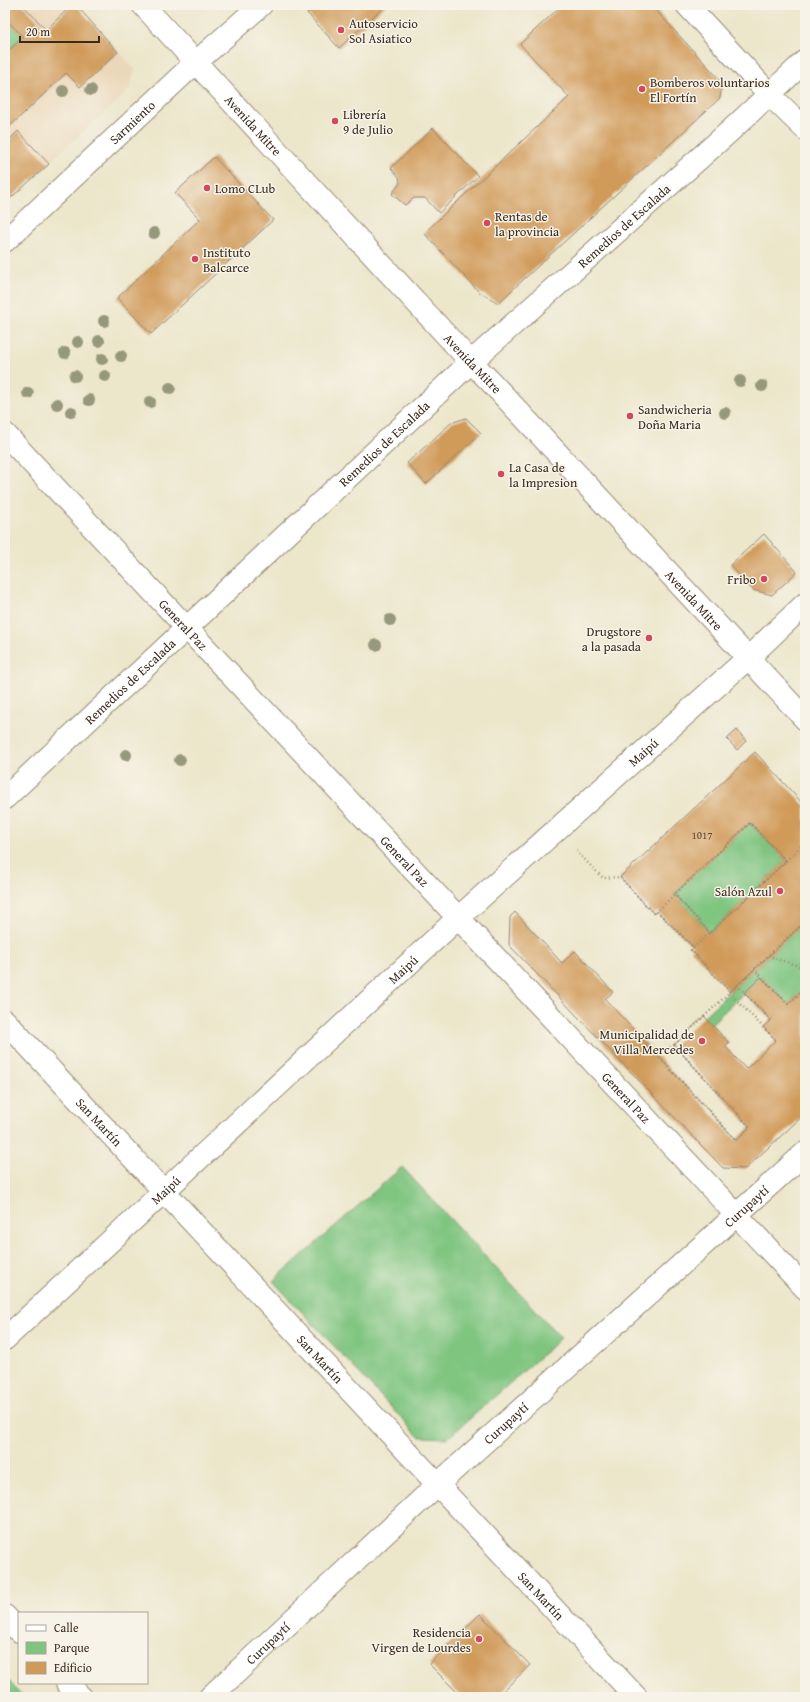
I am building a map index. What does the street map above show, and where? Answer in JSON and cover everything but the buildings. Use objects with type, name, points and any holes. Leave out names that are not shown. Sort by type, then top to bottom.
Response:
[{"type":"street","name":"Avenida Mitre","points":[[143,5],[471,362],[805,719]]},
{"type":"street","name":"Sarmiento","points":[[5,241],[195,63],[261,5]]},
{"type":"street","points":[[687,5],[769,94],[805,129]]},
{"type":"street","name":"Remedios de Escalada","points":[[5,798],[471,362],[730,131],[805,61]]},
{"type":"street","name":"General Paz","points":[[5,434],[805,1288]]},
{"type":"street","name":"Maipú","points":[[5,1339],[458,918],[748,658],[805,604]]},
{"type":"street","name":"San Martín","points":[[5,1021],[636,1697]]},
{"type":"street","name":"Curupaytí","points":[[210,1697],[437,1485],[805,1153]]},
{"type":"street","points":[[5,1616],[18,1630]]},
{"type":"street","points":[[69,1684],[80,1697]]},
{"type":"path","points":[[576,851],[603,878],[620,878],[654,914],[750,823],[786,861]]},
{"type":"path","points":[[776,1040],[729,992],[691,950],[801,846]]},
{"type":"path","points":[[674,894],[710,933]]},
{"type":"path","points":[[657,911],[694,948]]},
{"type":"path","points":[[674,1045],[750,1127],[736,1140],[657,1055],[674,1045],[729,992],[804,924]]},
{"type":"path","points":[[768,956],[805,968]]},
{"type":"path","points":[[754,969],[788,1004],[805,988]]},
{"type":"path","points":[[737,985],[771,1020]]},
{"type":"shaded area","points":[[5,5],[76,5],[135,69],[130,89],[5,203]]},
{"type":"green space","points":[[5,18],[23,37],[5,54]]},
{"type":"green space","points":[[750,823],[786,861],[710,933],[674,894]]},
{"type":"green space","points":[[803,924],[805,926],[805,988],[788,1004],[761,977],[711,1024],[704,1016]]},
{"type":"green space","points":[[402,1167],[561,1338],[448,1438],[419,1437],[273,1281]]},
{"type":"green space","points":[[5,1677],[23,1697],[5,1697]]},
{"type":"place","name":"Autoservicio Sol Asiatico","points":[[341,30]]},
{"type":"place","name":"Bomberos voluntarios El Fortín","points":[[642,89]]},
{"type":"place","name":"Librería 9 de Julio","points":[[335,121]]},
{"type":"place","name":"Lomo CLub","points":[[207,188]]},
{"type":"place","name":"Rentas de la provincia","points":[[487,223]]},
{"type":"place","name":"Instituto Balcarce","points":[[195,259]]},
{"type":"place","name":"Sandwicheria Doña Maria","points":[[630,416]]},
{"type":"place","name":"La Casa de la Impresion","points":[[501,474]]},
{"type":"place","name":"Fribo","points":[[764,579]]},
{"type":"place","name":"Drugstore a la pasada","points":[[649,638]]},
{"type":"place","name":"Salón Azul","points":[[780,891]]},
{"type":"place","name":"Municipalidad de Villa Mercedes","points":[[702,1041]]},
{"type":"place","name":"Residencia Virgen de Lourdes","points":[[479,1639]]}]
